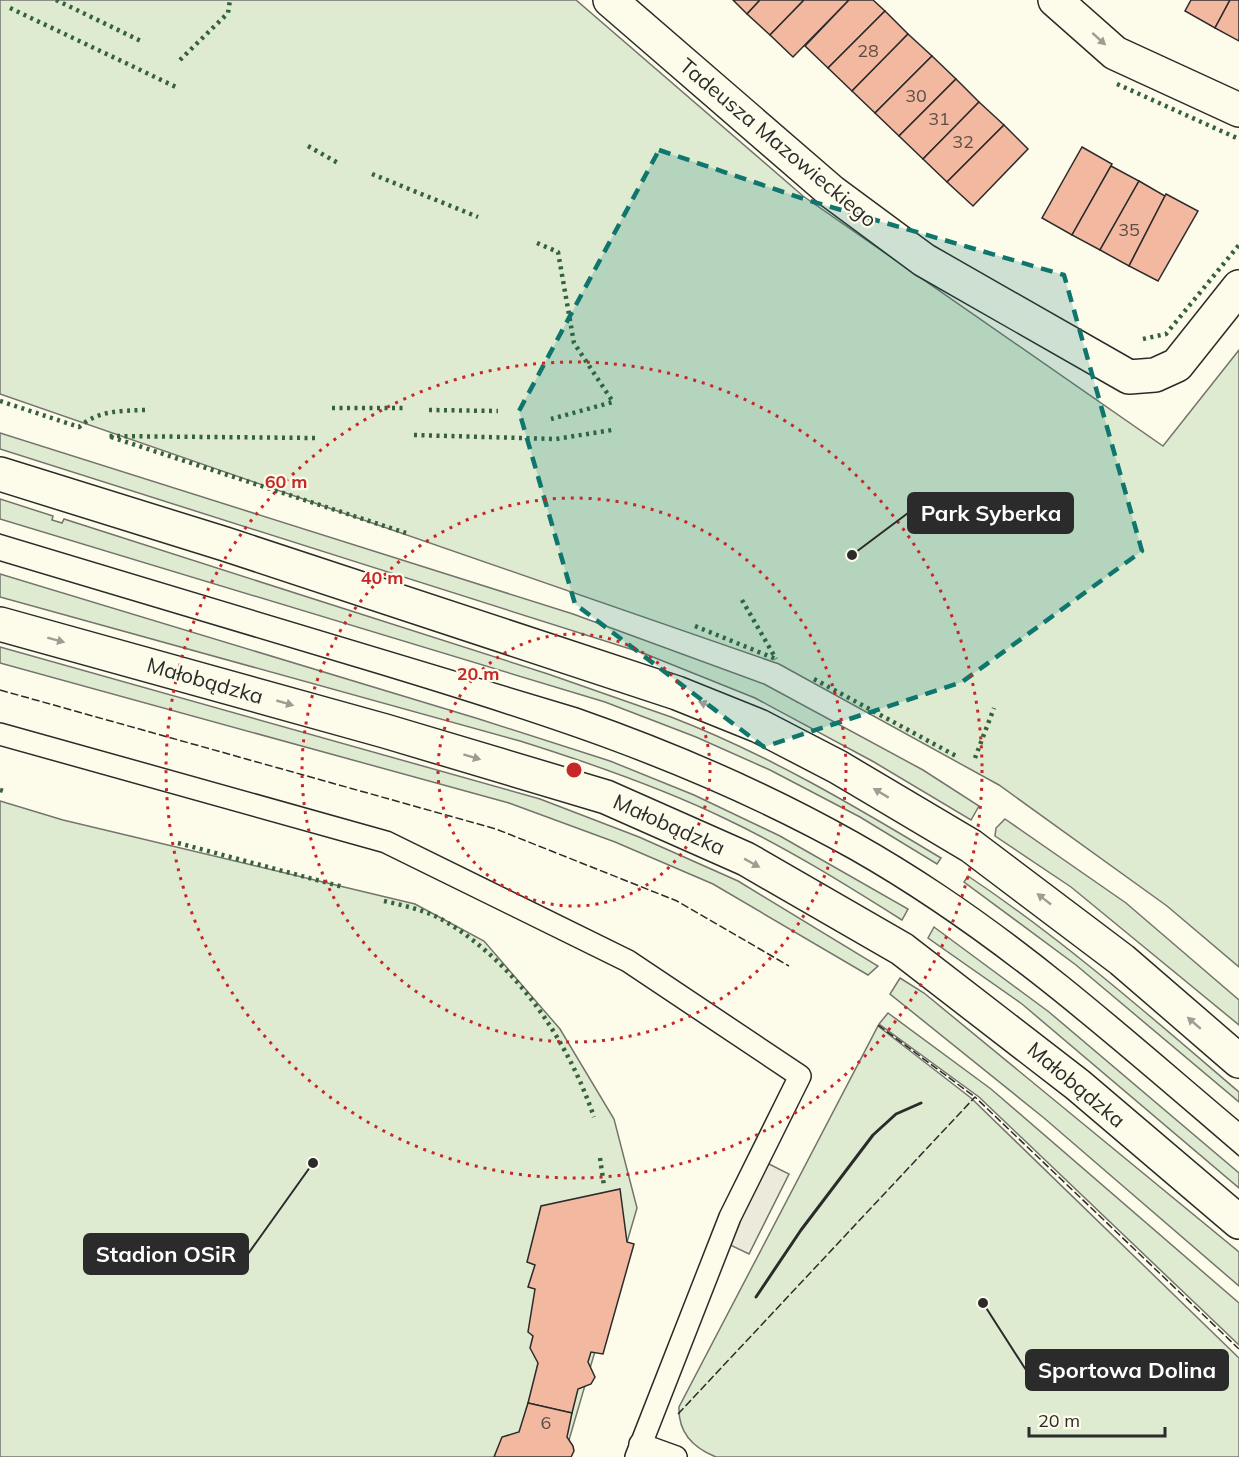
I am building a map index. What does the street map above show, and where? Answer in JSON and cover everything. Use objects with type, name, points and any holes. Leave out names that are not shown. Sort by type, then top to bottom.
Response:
[{"type":"street","name":"Tadeusza Mazowieckiego","points":[[609,0],[832,192],[924,260],[1129,377],[1155,375],[1177,365],[1239,287]]},
{"type":"street","points":[[1055,0],[1115,53],[1239,110]]},
{"type":"street","points":[[0,474],[225,544],[654,686],[759,726],[838,767],[971,846],[1122,960],[1239,1061]]},
{"type":"street","name":"Małobądzka","points":[[0,624],[373,727],[606,797],[747,859],[902,949],[1069,1078],[1239,1222]]},
{"type":"lane","points":[[0,734],[386,842],[628,961],[800,1076],[730,1217],[638,1451],[676,1457]]},
{"type":"highlighted area","points":[[659,150],[807,200],[1064,275],[1142,551],[962,682],[764,747],[575,604],[519,411]]},
{"type":"green space","points":[[0,0],[576,0],[803,196],[1163,446],[1239,350],[1239,967],[1167,906],[999,785],[779,664],[0,394]]},
{"type":"green space","points":[[0,433],[573,614],[764,684],[923,770],[979,806],[971,820],[874,762],[755,698],[643,653],[0,449]]},
{"type":"green space","points":[[0,499],[53,516],[52,520],[62,523],[64,519],[548,674],[671,717],[775,764],[941,858],[937,864],[860,817],[770,770],[696,737],[605,702],[0,519]]},
{"type":"green space","points":[[0,574],[610,761],[694,795],[780,836],[908,909],[902,920],[816,867],[749,830],[676,796],[624,776],[520,741],[0,597]]},
{"type":"green space","points":[[0,647],[540,799],[639,837],[738,881],[878,966],[868,975],[713,884],[615,842],[509,803],[0,663]]},
{"type":"green space","points":[[0,801],[63,820],[415,904],[484,941],[560,1029],[614,1119],[637,1208],[564,1457],[0,1457]]},
{"type":"green space","points":[[1005,819],[1126,903],[1239,1000],[1239,1025],[1071,887],[995,836],[996,828]]},
{"type":"green space","points":[[968,876],[1073,953],[1140,1008],[1239,1092],[1239,1102],[1076,965],[964,882]]},
{"type":"green space","points":[[934,927],[1049,1012],[1239,1173],[1239,1188],[1022,1004],[928,938]]},
{"type":"green space","points":[[900,978],[924,993],[1239,1252],[1239,1286],[1044,1118],[890,994]]},
{"type":"green space","points":[[888,1013],[991,1089],[1239,1303],[1239,1345],[979,1097],[879,1024]]},
{"type":"green space","points":[[878,1026],[971,1098],[1239,1358],[1239,1457],[716,1457],[700,1449],[688,1438],[681,1425],[679,1407]]},
{"type":"shaded area","points":[[763,1161],[789,1174],[749,1254],[724,1242]]},
{"type":"building","points":[[733,0],[760,0],[747,14]]},
{"type":"building","points":[[760,0],[804,0],[770,35],[747,14]]},
{"type":"building","points":[[804,0],[849,0],[793,57],[770,35]]},
{"type":"building","points":[[849,0],[873,0],[885,11],[828,68],[805,46]]},
{"type":"building","points":[[1191,0],[1230,0],[1215,28],[1185,11]]},
{"type":"building","points":[[1230,0],[1239,0],[1239,41],[1215,28]]},
{"type":"building","points":[[885,11],[908,34],[852,91],[828,68]]},
{"type":"building","points":[[908,34],[932,56],[875,113],[852,91]]},
{"type":"building","points":[[932,56],[956,79],[899,136],[875,113]]},
{"type":"building","points":[[956,79],[979,102],[923,159],[899,136]]},
{"type":"building","points":[[979,102],[1004,125],[947,182],[923,159]]},
{"type":"building","points":[[1004,125],[1028,149],[973,206],[947,182]]},
{"type":"building","points":[[1082,147],[1112,164],[1072,235],[1042,218]]},
{"type":"building","points":[[1111,166],[1139,181],[1100,250],[1072,235]]},
{"type":"building","points":[[1139,181],[1165,196],[1129,266],[1100,250]]},
{"type":"building","points":[[1166,194],[1198,211],[1158,281],[1129,266]]},
{"type":"building","points":[[620,1189],[627,1242],[634,1244],[603,1354],[591,1352],[588,1362],[595,1377],[591,1384],[578,1389],[572,1413],[528,1403],[538,1363],[530,1348],[533,1336],[528,1332],[535,1289],[528,1287],[535,1265],[527,1262],[541,1206]]},
{"type":"building","points":[[528,1403],[572,1413],[567,1437],[574,1451],[571,1457],[494,1457],[502,1437],[519,1432]]},
{"type":"tram line","points":[[0,534],[578,708],[674,744],[768,785],[902,858],[984,913],[1095,999],[1239,1121]]},
{"type":"tram line","points":[[0,561],[489,708],[671,773],[790,827],[850,859],[954,925],[1052,998],[1239,1156]]},
{"type":"hedge","points":[[56,0],[143,42]]},
{"type":"hedge","points":[[180,60],[228,13],[230,0]]},
{"type":"hedge","points":[[10,8],[176,87]]},
{"type":"hedge","points":[[1117,84],[1239,139]]},
{"type":"hedge","points":[[308,146],[338,163]]},
{"type":"hedge","points":[[372,174],[478,217]]},
{"type":"hedge","points":[[537,243],[558,252],[574,343],[613,402],[551,419]]},
{"type":"hedge","points":[[1143,339],[1166,334],[1239,245]]},
{"type":"hedge","points":[[0,401],[79,427],[102,414],[145,410]]},
{"type":"hedge","points":[[332,408],[405,408]]},
{"type":"hedge","points":[[429,410],[498,411]]},
{"type":"hedge","points":[[414,435],[556,439],[612,430]]},
{"type":"hedge","points":[[315,438],[108,436],[406,533]]},
{"type":"hedge","points":[[742,600],[776,659]]},
{"type":"hedge","points":[[695,626],[776,659]]},
{"type":"hedge","points":[[814,679],[958,757]]},
{"type":"hedge","points":[[975,758],[994,708]]},
{"type":"hedge","points":[[178,843],[343,887]]},
{"type":"hedge","points":[[384,901],[417,909],[441,919],[497,961],[538,1008],[555,1034],[570,1061],[594,1117]]},
{"type":"hedge","points":[[600,1158],[604,1186]]},
{"type":"fence","points":[[0,690],[496,829],[677,901],[789,966]]},
{"type":"fence","points":[[878,1025],[975,1097]]},
{"type":"fence","points":[[678,1414],[975,1097],[1239,1349]]},
{"type":"wall","points":[[756,1297],[801,1230],[873,1135],[896,1114],[921,1103]]},
{"type":"place","name":"Park Syberka","points":[[852,555]]},
{"type":"place","name":"Stadion OSiR","points":[[313,1163]]},
{"type":"place","name":"Sportowa Dolina","points":[[983,1303]]}]
